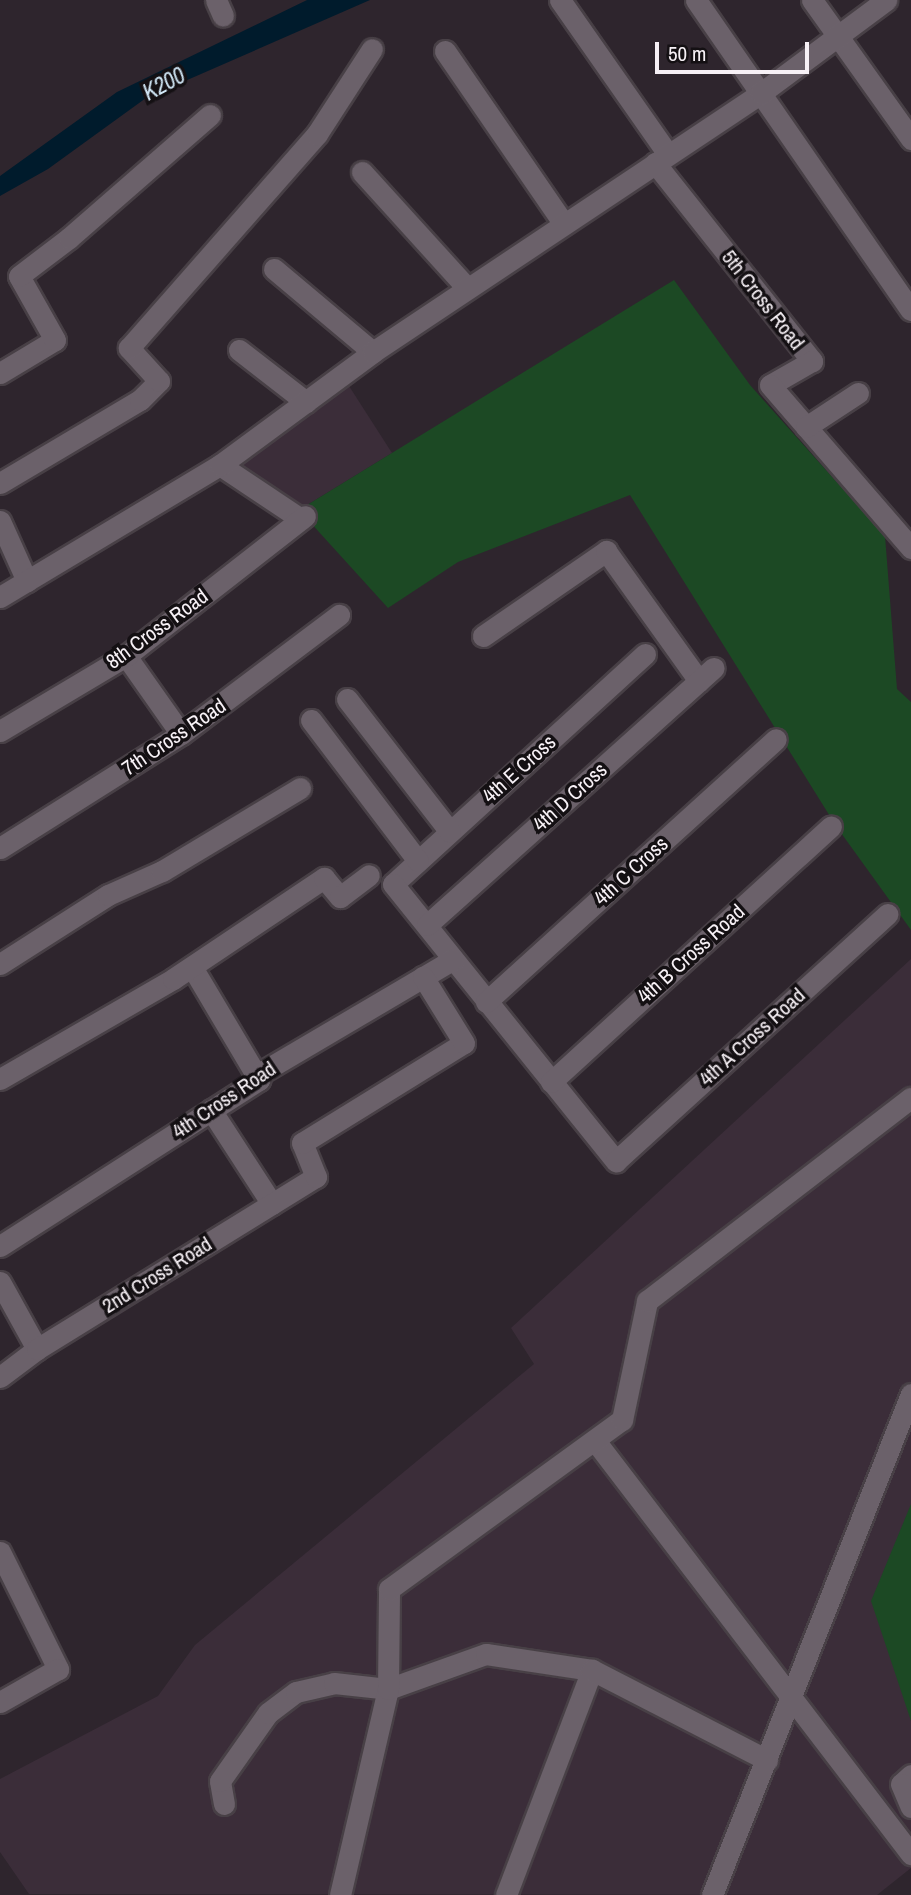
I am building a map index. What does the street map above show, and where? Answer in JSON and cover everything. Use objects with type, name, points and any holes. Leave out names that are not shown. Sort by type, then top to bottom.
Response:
[{"type":"street","points":[[560,0],[661,159]]},
{"type":"street","points":[[696,0],[911,310]]},
{"type":"street","points":[[812,0],[911,139]]},
{"type":"street","points":[[0,597],[220,465],[373,352],[761,93],[886,0]]},
{"type":"street","points":[[0,483],[140,400],[159,381],[129,348],[317,134],[372,49]]},
{"type":"street","points":[[445,51],[564,224]]},
{"type":"street","points":[[0,373],[55,340],[19,276],[69,238],[210,115]]},
{"type":"street","name":"5th Cross Road","points":[[661,159],[812,361],[770,385],[911,548]]},
{"type":"street","points":[[362,172],[467,288]]},
{"type":"street","points":[[274,269],[373,352]]},
{"type":"street","points":[[239,350],[306,402]]},
{"type":"street","points":[[806,427],[858,393]]},
{"type":"street","name":"8th Cross Road","points":[[0,731],[126,656],[303,518],[220,465]]},
{"type":"street","points":[[0,521],[27,581]]},
{"type":"street","name":"4th D Cross","points":[[427,925],[706,675],[606,551],[483,636]]},
{"type":"street","name":"7th Cross Road","points":[[0,848],[181,734],[339,615]]},
{"type":"street","name":"4th E Cross","points":[[427,925],[393,884],[645,654]]},
{"type":"street","points":[[126,656],[181,734]]},
{"type":"street","points":[[347,699],[450,832]]},
{"type":"street","points":[[311,720],[418,861]]},
{"type":"street","name":"4th C Cross","points":[[486,1002],[776,739]]},
{"type":"street","points":[[0,964],[108,895],[162,871],[300,788]]},
{"type":"street","name":"4th B Cross Road","points":[[551,1082],[831,825]]},
{"type":"street","points":[[0,1079],[192,967],[324,878],[340,897],[369,875]]},
{"type":"street","name":"4th A Cross Road","points":[[551,1082],[617,1161],[887,914]]},
{"type":"street","points":[[427,925],[551,1082]]},
{"type":"street","name":"4th Cross Road","points":[[0,1246],[259,1080],[262,1072],[452,960]]},
{"type":"street","points":[[192,967],[259,1080]]},
{"type":"street","name":"2nd Cross Road","points":[[0,1377],[37,1349],[316,1177],[302,1143],[464,1043],[423,977]]},
{"type":"street","points":[[340,1895],[388,1689],[389,1589],[596,1442],[622,1420],[647,1301],[911,1098]]},
{"type":"street","points":[[211,1110],[272,1204]]},
{"type":"street","points":[[0,1282],[37,1349]]},
{"type":"street","points":[[712,1895],[911,1394]]},
{"type":"street","points":[[596,1442],[911,1854]]},
{"type":"street","points":[[0,1552],[8,1590],[58,1670],[0,1702]]},
{"type":"street","points":[[224,1804],[220,1781],[268,1713],[296,1692],[334,1683],[388,1689],[486,1654],[592,1670],[767,1760]]},
{"type":"street","points":[[506,1895],[592,1670]]},
{"type":"street","points":[[911,1775],[901,1784],[911,1807]]},
{"type":"shaded area","points":[[349,386],[392,453],[299,510],[229,466]]},
{"type":"shaded area","points":[[911,959],[911,1868],[877,1895],[29,1894],[0,1852],[0,1779],[158,1696],[195,1645],[534,1364],[511,1328]]},
{"type":"green space","points":[[674,280],[750,385],[885,536],[897,689],[911,702],[911,930],[836,826],[630,495],[458,562],[388,608],[299,510]]},
{"type":"green space","points":[[911,1504],[911,1721],[871,1601]]},
{"type":"water","name":"K200","points":[[307,0],[370,0],[146,98],[48,169],[0,196],[0,176],[117,92]]}]
